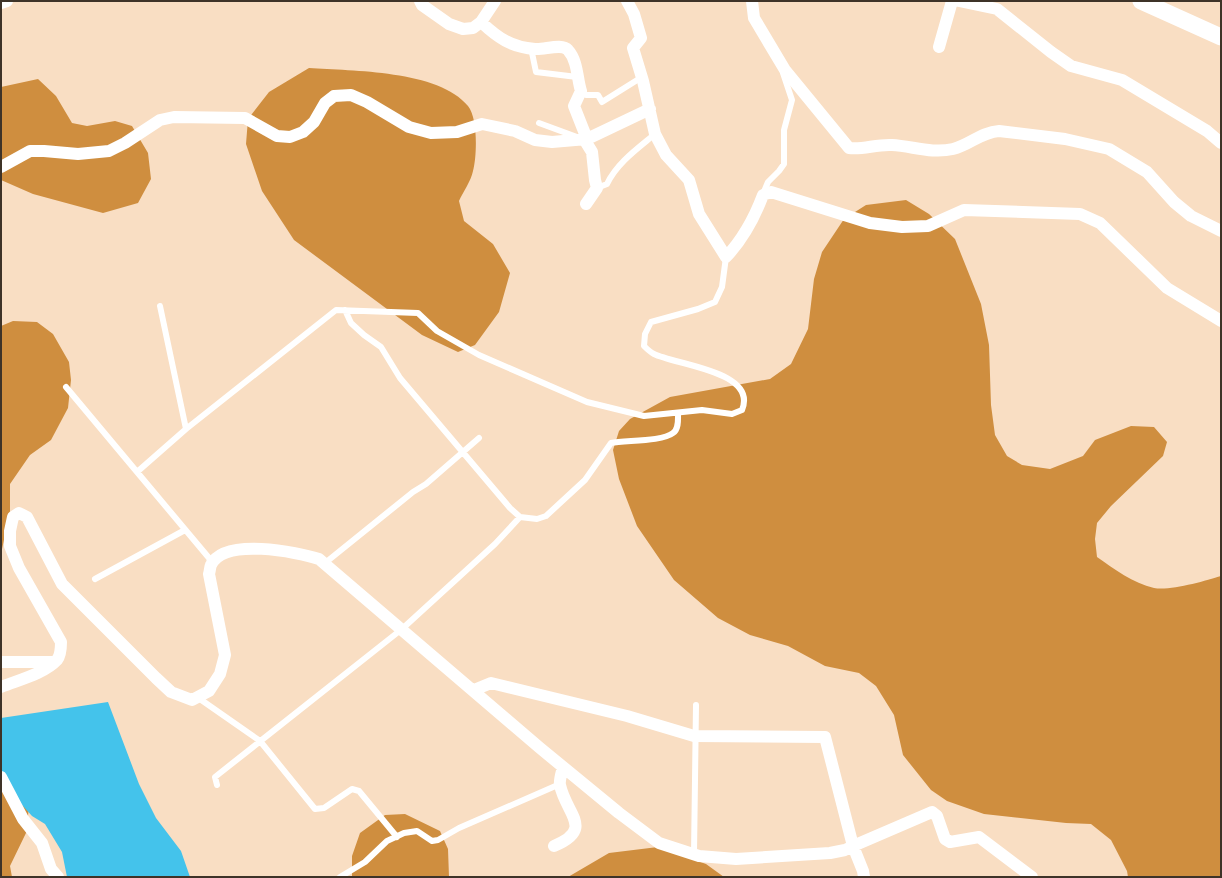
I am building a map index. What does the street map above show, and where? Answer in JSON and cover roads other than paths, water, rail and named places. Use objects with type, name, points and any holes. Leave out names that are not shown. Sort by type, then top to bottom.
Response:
[{"type":"main road","points":[[1141,1],[1221,38]]},
{"type":"street","points":[[1,3],[7,1]]},
{"type":"street","points":[[420,1],[422,5],[449,24],[464,29],[473,28],[481,22],[495,1]]},
{"type":"street","points":[[627,1],[634,14],[642,38],[633,48],[642,77],[655,134],[666,155],[689,180],[699,214],[726,257],[738,244],[756,215],[762,195],[772,192],[870,223],[902,227],[928,226],[964,210],[1080,214],[1100,223],[1167,288],[1221,321]]},
{"type":"street","points":[[752,1],[754,18],[785,70],[849,148],[858,149],[871,145],[892,145],[929,151],[954,149],[988,132],[999,131],[1065,139],[1109,149],[1136,164],[1147,172],[1174,202],[1191,216],[1221,230]]},
{"type":"street","points":[[939,47],[952,1]]},
{"type":"street","points":[[959,1],[997,9],[1071,66],[1122,80],[1207,131],[1221,143]]},
{"type":"street","points":[[481,22],[495,35],[514,46],[531,48],[563,47],[568,50],[576,66],[581,91],[574,106],[585,139],[592,152],[597,188],[586,204]]},
{"type":"street","points":[[1,167],[30,151],[78,154],[109,151],[125,143],[160,120],[174,117],[245,118],[276,136],[290,137],[303,132],[314,122],[325,103],[334,96],[351,95],[367,102],[409,127],[430,133],[457,132],[482,124],[515,131],[535,140],[552,142],[585,139],[650,109]]},
{"type":"street","points":[[1,687],[44,670],[58,660],[60,653],[61,642],[19,568],[10,546],[10,531],[13,517],[19,514],[27,517],[62,584],[156,678],[172,692],[192,700],[209,691],[220,674],[225,655],[209,574],[212,564],[221,555],[241,548],[297,552],[320,559],[563,767],[619,813],[659,843],[694,854],[736,859],[830,853],[845,850],[932,812],[937,816],[945,839],[950,842],[979,837],[1032,877]]},
{"type":"street","points":[[1,662],[54,662]]},
{"type":"street","points":[[474,690],[492,683],[627,716],[694,736],[825,736],[853,846],[864,877]]},
{"type":"street","points":[[554,846],[566,841],[574,835],[577,827],[560,784],[563,767]]},
{"type":"street","points":[[1,777],[23,819],[42,843],[51,869],[58,877]]},
{"type":"lane","points":[[531,48],[536,72],[577,77]]},
{"type":"lane","points":[[762,195],[768,182],[784,164],[785,122],[792,100],[783,73],[785,70]]},
{"type":"lane","points":[[581,91],[586,95],[598,95],[602,102],[642,77]]},
{"type":"lane","points":[[539,123],[585,139]]},
{"type":"lane","points":[[597,188],[607,184],[612,173],[630,155],[655,134]]},
{"type":"lane","points":[[137,472],[186,429],[336,310],[418,313],[437,332],[479,355],[587,402],[644,416],[702,410],[732,414],[742,410],[746,402],[744,392],[732,381],[696,366],[654,354],[644,346],[644,334],[650,322],[698,309],[714,302],[722,287],[726,257]]},
{"type":"lane","points":[[160,306],[186,429]]},
{"type":"lane","points":[[345,310],[351,323],[381,348],[400,378],[510,508],[520,517],[537,519],[546,516],[585,480],[610,443],[666,437],[674,433],[678,424],[678,413]]},
{"type":"lane","points":[[66,387],[212,564]]},
{"type":"lane","points":[[325,564],[413,492],[426,484],[462,451],[479,438]]},
{"type":"lane","points":[[217,785],[215,777],[402,629],[495,544],[520,517]]},
{"type":"lane","points":[[95,579],[185,530]]},
{"type":"lane","points":[[197,697],[260,741],[315,809],[324,808],[352,789],[358,791],[397,837]]},
{"type":"lane","points":[[694,854],[694,736],[696,705]]},
{"type":"lane","points":[[340,877],[365,862],[388,841],[397,837],[417,830],[432,841],[438,840],[459,828],[560,784]]},
{"type":"water","points":[[108,702],[139,784],[156,818],[181,851],[190,877],[67,877],[62,852],[45,824],[32,816],[12,794],[1,770],[1,718]]}]
